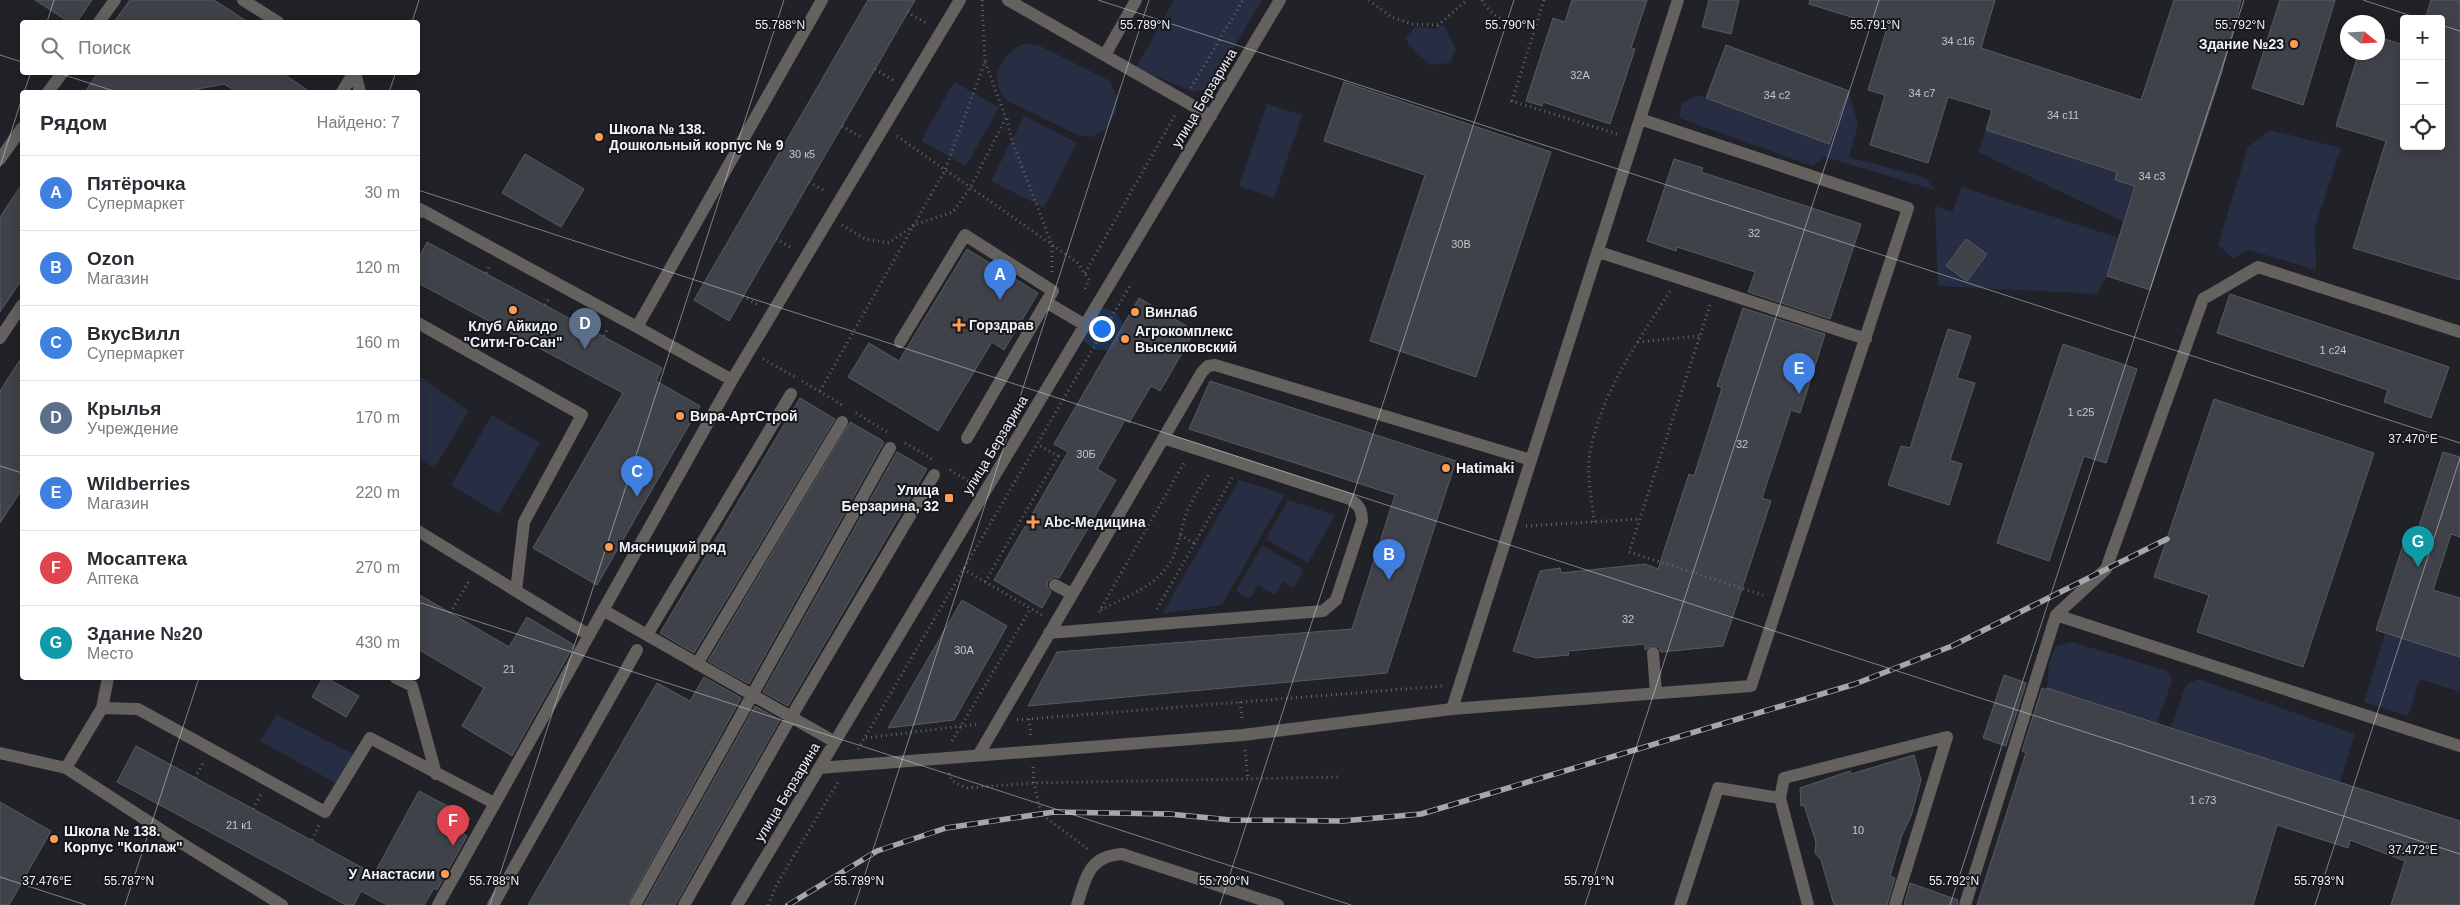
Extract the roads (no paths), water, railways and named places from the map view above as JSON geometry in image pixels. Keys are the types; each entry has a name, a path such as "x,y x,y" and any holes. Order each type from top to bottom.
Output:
{"street":[{"path":"100,20 115,0"},
{"path":"243,0 275,20"},
{"path":"637,327 822,0"},
{"path":"438,905 732,380 960,0"},
{"path":"1008,0 1211,116"},
{"path":"1105,55 1136,0"},
{"name":"улица Берзарина","path":"737,905 1280,0"},
{"path":"1452,709 1678,0"},
{"path":"50,90 61,75"},
{"path":"343,90 353,75"},
{"path":"356,75 360,90"},
{"path":"819,768 1243,734 1452,709 1751,686 1908,208 1640,119"},
{"path":"0,160 20,131"},
{"path":"420,209 732,380"},
{"path":"900,342 966,235 1050,297 1072,318 1085,325"},
{"path":"1599,252 1866,339"},
{"path":"1965,905 2056,614 2106,569 2203,299 2258,267 2460,332"},
{"path":"967,438 1050,297"},
{"path":"0,338 4,323 20,307"},
{"path":"420,324 582,415 524,522 516,591"},
{"path":"979,754 1163,438 1202,372 1208,366 1215,365 1532,460"},
{"path":"647,635 791,394"},
{"path":"697,664 842,422"},
{"path":"1052,628 1089,629 1323,611 1336,600 1362,521 1362,512 1358,504 1350,499 1163,438"},
{"path":"635,905 893,442"},
{"path":"684,905 936,468"},
{"path":"420,533 589,635"},
{"path":"1055,585 1072,594"},
{"path":"603,610 834,742"},
{"path":"2056,614 2460,746"},
{"path":"493,905 636,650"},
{"path":"1653,653 1656,693"},
{"path":"66,768 102,708 108,680"},
{"path":"400,680 412,686 436,774"},
{"path":"102,708 138,709 325,812 370,738 494,803"},
{"path":"1808,905 1780,798 1784,778 1947,737 1896,905"},
{"path":"0,753 66,768 186,846 282,905"},
{"path":"1680,905 1718,788 1780,798"},
{"path":"1077,905 1092,865 1100,858 1122,854 1278,905"}],"railway":[{"path":"788,905 877,851 946,828 1054,812 1169,814 1231,820 1342,821 1421,814 1855,684 1952,646 2167,539"}],"place":[{"name":"Здание №23","path":"2294,44"},
{"name":"Школа № 138. Дошкольный корпус № 9","path":"599,137"},
{"name":"Пятёрочка","path":"1000,300"},
{"name":"Клуб Айкидо \"Сити-Го-Сан\"","path":"513,310"},
{"name":"Винлаб","path":"1135,312"},
{"name":"Горздрав","path":"959,325"},
{"name":"Агрокомплекс Выселковский","path":"1125,339"},
{"name":"Крылья","path":"585,349"},
{"name":"Wildberries","path":"1799,394"},
{"name":"Вира-АртСтрой","path":"680,416"},
{"name":"Hatimaki","path":"1446,468"},
{"name":"ВкусВилл","path":"637,497"},
{"name":"Улица Берзарина, 32","path":"949,498"},
{"name":"Abc-Медицина","path":"1033,522"},
{"name":"Мясницкий ряд","path":"609,547"},
{"name":"Здание №20","path":"2418,567"},
{"name":"Ozon","path":"1389,580"},
{"name":"Школа № 138. Корпус \"Коллаж\"","path":"54,839"},
{"name":"Мосаптека","path":"453,846"},
{"name":"У Анастасии","path":"445,874"}]}
